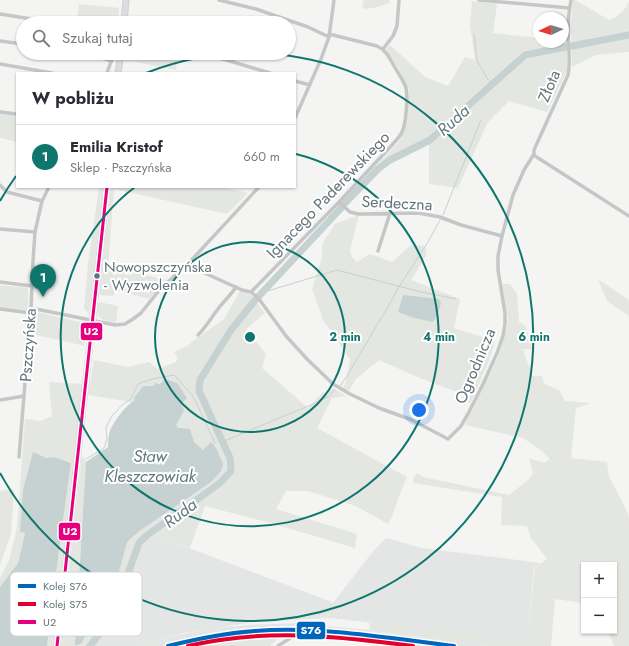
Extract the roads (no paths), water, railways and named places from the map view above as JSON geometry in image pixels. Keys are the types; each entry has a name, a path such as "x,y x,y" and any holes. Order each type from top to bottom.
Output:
{"main road":[{"path":"125,16 126,0"},
{"path":"118,72 120,60"},
{"path":"65,572 107,188"},
{"path":"57,646 58,636"}],"street":[{"path":"219,0 256,9 276,16"},
{"path":"296,116 310,86 329,35 334,0"},
{"path":"296,23 329,35 383,49 393,36 397,26 399,0"},
{"path":"479,0 569,8"},
{"name":"Złota","path":"534,154 534,150 568,75 570,65 568,32 569,8 571,0"},
{"path":"0,14 16,17"},
{"path":"0,41 16,43"},
{"name":"Ignacego Paderewskiego","path":"252,292 400,136 403,130 407,96 406,88 383,49"},
{"path":"107,72 112,61 109,60"},
{"path":"226,60 267,72"},
{"path":"0,64 46,72"},
{"path":"296,81 310,86"},
{"path":"0,112 16,114"},
{"path":"534,154 629,216"},
{"name":"Ogrodnicza","path":"252,292 259,299 286,336 333,384 379,408 412,420 448,439 461,426 468,414 484,382 503,336 505,313 498,270 498,256 513,195 524,170 534,154"},
{"path":"1,187 7,192 42,201"},
{"name":"Pszczyńska","path":"19,457 31,311 35,232 42,201 48,188"},
{"path":"0,309 31,311 115,325 124,324 140,313 161,288 187,265 258,188"},
{"name":"Serdeczna","path":"339,202 350,212 358,214 418,213 440,217 461,225 502,236"},
{"path":"378,251 390,213"},
{"path":"0,229 35,232"},
{"path":"187,265 236,287 252,292"},
{"path":"0,282 32,286"},
{"path":"198,334 204,329 217,310 233,293 236,287"},
{"path":"0,400 24,396"},
{"path":"278,646 292,637"}],"water":[{"path":"403,295 439,299 441,303 438,314 433,322 414,318 398,312"},
{"name":"Staw Kleszczowiak","path":"166,379 177,383 187,398 181,404 184,411 176,425 178,428 190,429 194,442 203,450 211,442 216,448 223,464 221,471 211,482 130,539 127,543 119,572 79,572 86,462 108,447 110,431 116,420 123,410 135,400 134,398 143,386 153,386 156,383 159,384"},
{"name":"Staw Kleszczowiak","path":"33,452 46,458 54,457 71,463 56,572 11,572 18,563 25,533 20,532 23,490"},
{"name":"Staw Kleszczowiak","path":"10,574 10,636 48,636 47,646 0,646 0,587"},
{"name":"Staw Kleszczowiak","path":"75,636 85,636 81,644 76,646"}],"waterway":[{"path":"474,34 477,60 492,85"},
{"name":"Ruda","path":"572,46 629,35"},
{"name":"Ruda","path":"345,203 378,169 390,160 430,140 525,55 561,48"},
{"path":"443,215 481,120"},
{"name":"Ruda","path":"259,296 341,208"},
{"path":"340,386 440,220"},
{"path":"261,293 337,270 421,292 456,299"},
{"name":"Ruda","path":"129,572 139,543 146,536 220,483 231,471 230,458 199,391 200,380 231,330 256,299"},
{"path":"86,459 103,449 107,438 107,425 112,416 123,404 130,400 138,384 152,379 174,375 193,396 215,443 213,445"},
{"path":"222,442 318,402 329,396 335,390"},
{"name":"Ruda","path":"90,646 98,636"}],"rail line":[{"name":"S76","path":"168,646 222,635 280,630 330,631 454,646"},
{"name":"S75","path":"188,646 217,640 273,635 356,639 413,646"}],"place":[{"name":"Nowopszczyńska - Wyzwolenia","path":"97,276"},
{"name":"Emilia Kristof","path":"43,297"}]}
